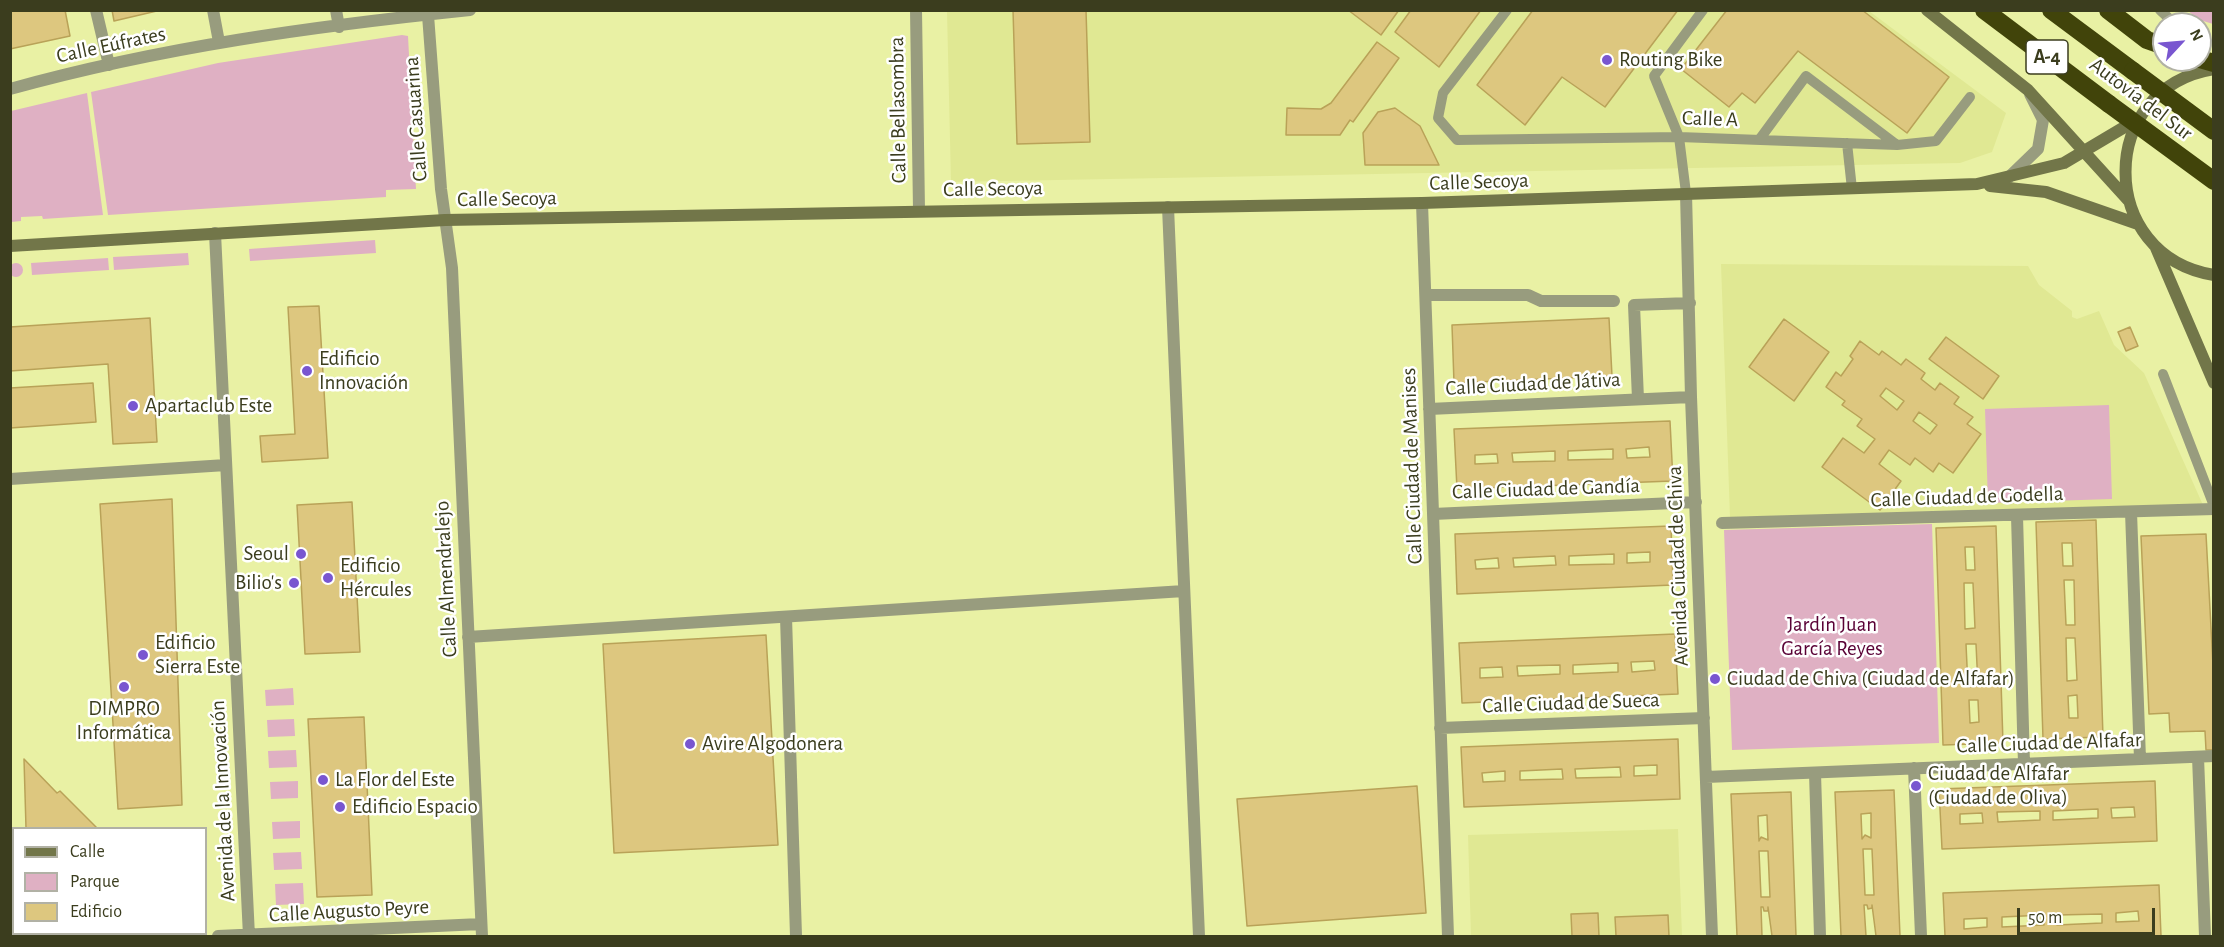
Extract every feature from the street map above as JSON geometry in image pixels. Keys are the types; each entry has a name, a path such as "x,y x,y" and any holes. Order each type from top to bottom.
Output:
{"highway":[{"name":"Autovía del Sur","path":"1984,10 2214,182"},
{"name":"Autovía del Sur","path":"2051,10 2214,131"},
{"path":"2108,10 2152,42"}],"main road":[{"path":"1927,10 2028,90 2128,201 2138,224 2156,247 2214,383"},
{"path":"2128,201 2125,158 2139,118 2160,93 2173,84 2187,76 2214,69"},
{"path":"1977,184 2007,179 2064,163 2139,118"},
{"name":"Calle Secoya","path":"10,246 445,219 1422,203 1977,184"},
{"path":"1977,184 2046,192 2138,224"},
{"path":"2156,247 2186,267 2214,274"}],"street":[{"path":"96,10 109,64"},
{"path":"213,10 219,42"},
{"path":"336,10 339,27"},
{"name":"Calle Eúfrates","path":"10,88 84,68 219,42 470,10"},
{"name":"Calle Bellasombra","path":"916,10 919,210"},
{"name":"Calle Casuarina","path":"428,15 445,219"},
{"path":"2007,179 2038,149 2043,120 2028,90"},
{"name":"Avenida Ciudad de Chiva","path":"1686,193 1691,397 1712,936"},
{"name":"Calle Ciudad de Manises","path":"1422,203 1448,936"},
{"path":"1167,207 1198,936"},
{"name":"Calle Almendralejo","path":"445,219 452,268 482,930"},
{"name":"Avenida de la Innovación","path":"215,233 249,936"},
{"path":"1427,295 1528,295 1541,301 1614,301"},
{"name":"Calle Ciudad de Játiva","path":"1638,399 1634,305 1689,303"},
{"name":"Calle Ciudad de Játiva","path":"1429,409 1691,397"},
{"path":"10,479 226,465"},
{"name":"Calle Ciudad de Gandía","path":"1433,514 1696,502"},
{"name":"Calle Ciudad de Godella","path":"1722,523 2017,516 2214,507"},
{"path":"2131,512 2140,759"},
{"path":"2017,516 2024,764"},
{"path":"468,637 1184,591"},
{"path":"786,617 796,936"},
{"name":"Calle Ciudad de Sueca","path":"1440,728 1704,718"},
{"name":"Calle Ciudad de Alfafar","path":"1706,777 2214,756"},
{"path":"2198,757 2205,936"},
{"path":"1914,768 1921,936"},
{"path":"1815,773 1820,936"},
{"path":"10,863 12,885"},
{"name":"Calle Augusto Peyre","path":"218,936 482,930"}],"lane":[{"name":"Calle A","path":"1507,10 1443,93 1438,118 1457,140 1679,137 1897,145 1936,141 1970,97"},
{"path":"1686,193 1679,137 1654,76 1703,10"},
{"path":"1759,140 1806,76 1897,145"},
{"path":"1847,143 1852,189"},
{"path":"2163,374 2214,507"}],"shaded area":[{"path":"947,11 1869,11 2006,113 1992,152 1960,163 951,182"},
{"path":"1721,264 2028,266 2039,285 2072,311 2072,317 2077,319 2099,311 2114,345 2144,373 2203,505 1730,517"},
{"path":"1678,829 1682,936 1471,936 1468,835"}],"green space":[{"path":"2213,11 2213,24 2212,12 2189,12"},
{"path":"402,35 408,36 416,189 386,190 386,197 108,215 91,92 218,63"},
{"path":"87,93 103,215 43,219 42,216 21,217 21,221 11,222 11,111"},
{"path":"375,240 376,253 250,261 249,249"},
{"path":"188,253 189,265 114,270 113,257"},
{"path":"108,258 109,270 32,275 31,263"},
{"path":"16,263 21,265 23,270 21,275 16,277 11,275 9,270 11,265"},
{"path":"2109,405 2112,499 1988,503 1985,409"},
{"name":"Jardín Juan García Reyes","path":"1932,524 1939,743 1732,750 1724,530"},
{"path":"293,688 294,705 266,706 265,690"},
{"path":"294,719 295,736 268,737 267,720"},
{"path":"296,750 297,767 269,768 268,751"},
{"path":"298,781 298,798 271,799 270,782"},
{"path":"300,821 300,838 273,839 272,822"},
{"path":"301,852 302,869 274,870 273,853"},
{"path":"303,883 304,904 276,905 275,884"}],"building":[{"path":"10,10 65,10 70,36 10,49"},
{"path":"112,10 161,10 114,21"},
{"path":"1013,10 1086,10 1090,142 1017,144"},
{"path":"1348,10 1399,10 1381,35"},
{"path":"1411,10 1481,10 1439,67 1395,32"},
{"path":"1533,10 1678,10 1605,107 1562,77 1525,125 1477,85"},
{"path":"1727,10 1862,10 1949,77 1907,133 1798,51 1755,103 1742,93 1729,107 1681,69"},
{"path":"1377,42 1399,58 1353,122 1350,120 1340,135 1286,135 1287,108 1321,109 1331,103"},
{"path":"1395,108 1420,126 1439,165 1365,165 1363,133 1378,112"},
{"name":"Edificio Innovación","path":"319,306 328,458 262,462 260,436 295,434 288,307"},
{"name":"Apartaclub Este","path":"150,318 157,442 113,444 108,364 10,371 10,327"},
{"path":"1609,318 1612,376 1454,383 1452,325"},
{"path":"1784,319 1829,352 1794,401 1749,367"},
{"path":"2130,327 2138,346 2126,351 2118,332"},
{"path":"1946,337 1999,376 1983,399 1929,359"},
{"path":"1860,341 1879,355 1882,351 1901,365 1906,359 1925,373 1921,379 1935,390 1940,383 1959,397 1954,404 1973,417 1967,424 1981,434 1953,473 1939,463 1933,472 1915,458 1910,465 1889,450 1879,464 1901,481 1880,510 1822,467 1843,438 1864,453 1875,439 1857,426 1862,419 1842,405 1845,401 1826,387 1836,372 1841,376 1853,359 1850,356","holes":["1886,388 1904,401 1897,410 1880,396","1919,412 1937,425 1930,434 1913,421"]},
{"path":"93,383 96,422 10,428 10,388"},
{"path":"1670,421 1673,481 1457,489 1454,429","holes":["1649,447 1650,457 1627,458 1626,449","1613,449 1613,459 1568,460 1568,451","1555,451 1555,461 1513,462 1512,453","1497,454 1498,463 1475,464 1475,455"]},
{"name":"Edificio Sierra Este","path":"172,499 182,805 118,809 100,504"},
{"name":"Edificio Hércules","path":"352,502 360,652 305,654 297,505"},
{"path":"2096,520 2103,737 2043,739 2036,522","holes":["2062,543 2072,543 2073,566 2063,566","2064,580 2074,580 2075,625 2066,625","2066,638 2075,638 2077,680 2067,681","2077,695 2078,718 2069,718 2068,696"]},
{"path":"1671,526 1673,585 1457,594 1455,534","holes":["1650,552 1650,562 1627,563 1627,553","1614,554 1614,564 1569,565 1569,556","1555,556 1556,565 1514,567 1513,558","1498,558 1499,568 1476,569 1475,560"]},
{"path":"1996,526 2003,743 1943,745 1936,528","holes":["1965,547 1974,547 1975,570 1966,570","1964,583 1973,583 1975,628 1965,629","1966,644 1976,644 1978,686 1968,687","1969,700 1978,700 1979,722 1970,723"]},
{"path":"2206,534 2214,684 2214,750 2206,750 2205,731 2170,732 2169,713 2149,714 2141,536"},
{"path":"1675,634 1678,694 1462,703 1459,643","holes":["1654,661 1655,670 1632,672 1631,662","1618,663 1618,672 1573,674 1573,665","1560,665 1560,674 1518,676 1517,666","1502,667 1503,677 1480,678 1480,668"]},
{"name":"Avire Algodonera","path":"766,635 778,845 614,853 603,644"},
{"name":"Edificio Espacio","path":"364,717 372,895 317,897 308,719"},
{"path":"1678,739 1680,799 1464,807 1461,747","holes":["1657,765 1657,775 1634,776 1634,766","1620,767 1621,777 1576,778 1575,769","1562,769 1563,779 1520,780 1520,771","1505,771 1505,781 1483,782 1482,773"]},
{"path":"24,759 57,793 60,791 96,827 26,827"},
{"path":"2155,781 2157,841 1942,849 1939,789","holes":["2134,807 2135,817 2112,818 2111,808","2098,809 2098,818 2053,820 2053,811","2040,811 2040,820 1998,822 1997,812","1982,813 1983,823 1960,824 1960,814"]},
{"path":"1417,786 1426,913 1247,926 1237,799"},
{"path":"1894,790 1900,936 1876,936 1872,905 1872,908 1868,909 1867,905 1864,905 1866,936 1841,936 1835,792","holes":["1871,813 1871,838 1865,835 1862,839 1861,814","1863,849 1872,849 1874,895 1865,895"]},
{"path":"1791,792 1796,936 1772,936 1768,907 1768,911 1764,911 1761,907 1762,936 1737,936 1731,794","holes":["1767,815 1768,840 1761,837 1759,841 1758,816","1759,851 1768,851 1770,897 1761,897"]},
{"path":"2159,885 2161,936 1945,936 1943,893","holes":["2138,911 2139,921 2116,922 2116,913","2102,914 2102,923 2057,925 2057,915","2044,915 2044,925 2002,927 2002,917","1987,918 1987,927 1964,929 1964,919"]},
{"path":"1598,913 1599,936 1572,936 1571,914"},
{"path":"1668,915 1669,936 1616,936 1615,917"}],"place":[{"name":"Routing Bike","path":"1607,60"},
{"name":"Edificio Innovación","path":"307,371"},
{"name":"Apartaclub Este","path":"133,406"},
{"name":"Seoul","path":"301,554"},
{"name":"Edificio Hércules","path":"328,578"},
{"name":"Bilio's","path":"294,583"},
{"name":"Edificio Sierra Este","path":"143,655"},
{"name":"Ciudad de Chiva (Ciudad de Alfafar)","path":"1715,679"},
{"name":"DIMPRO Informática","path":"124,687"},
{"name":"Avire Algodonera","path":"690,744"},
{"name":"La Flor del Este","path":"323,780"},
{"name":"Ciudad de Alfafar (Ciudad de Oliva)","path":"1916,786"},
{"name":"Edificio Espacio","path":"340,807"}]}
